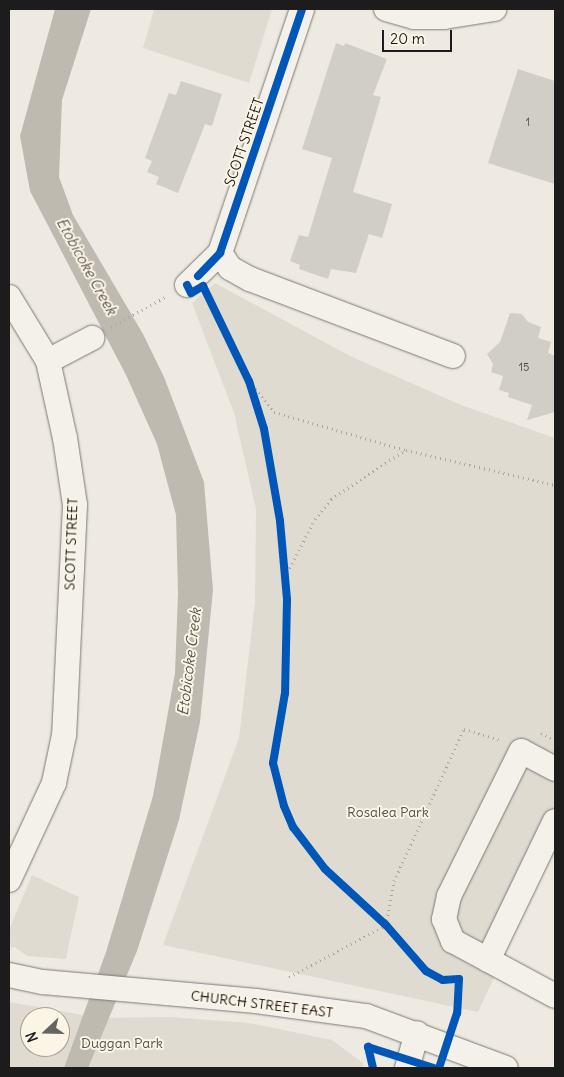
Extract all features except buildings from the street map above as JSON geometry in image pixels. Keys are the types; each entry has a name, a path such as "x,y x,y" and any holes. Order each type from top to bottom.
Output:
{"street":[{"name":"SCOTT STREET","path":"187,285 220,253 302,9"},
{"path":"386,9 414,17 444,17 494,9"},
{"path":"220,253 230,268 250,279 453,356"},
{"name":"SCOTT STREET","path":"9,297 48,361 65,438 75,505 69,582 67,692 54,783 9,880"},
{"path":"48,361 92,338"},
{"path":"555,768 521,751 449,896 444,919 453,941 555,996"},
{"path":"488,960 555,821"},
{"name":"CHURCH STREET EAST","path":"9,975 43,982 256,1001 366,1016 506,1068"},
{"path":"407,1068 417,1034"}],"path":[{"path":"92,338 187,285"},
{"path":"245,373 257,405"},
{"path":"249,381 274,412 406,450 555,485"},
{"path":"285,580 315,519 331,499 406,450"},
{"path":"283,558 285,580"},
{"path":"389,928 394,881 464,729 504,741"},
{"path":"538,733 555,740"},
{"path":"380,918 389,928"},
{"path":"289,977 389,928"}],"shaded area":[{"path":"154,9 272,9 249,83 143,48"}],"green space":[{"name":"Rosalea Park","path":"215,283 350,356 461,405 555,438 555,847 478,1012 163,945 239,738 255,602 256,509 234,413 192,303"},
{"path":"32,875 79,897 66,959 27,956 15,947 11,948 9,930"},
{"name":"Duggan Park","path":"9,1002 37,1007 20,1007 20,1057 70,1057 70,1013 100,1018 170,1017 249,1023 332,1040 363,1063 363,1068 9,1068"}],"water":[{"name":"Etobicoke Creek","path":"55,9 91,9 62,100 59,177 73,215 143,334 164,377 204,482 213,590 200,722 179,820 137,951 88,1068 64,1068 68,1057 70,1057 70,1051 106,952 153,796 175,673 178,594 176,515 157,444 126,375 30,191 20,136"}],"cycle path":[{"path":"198,276 220,253 302,9"},
{"path":"187,285 191,293 203,286 249,381 264,429 280,521 287,600 285,693 273,763 284,806 293,827 325,869 386,925 426,971 443,980 459,979 457,1013 439,1068"},
{"path":"373,1068 368,1047 434,1068"}]}
